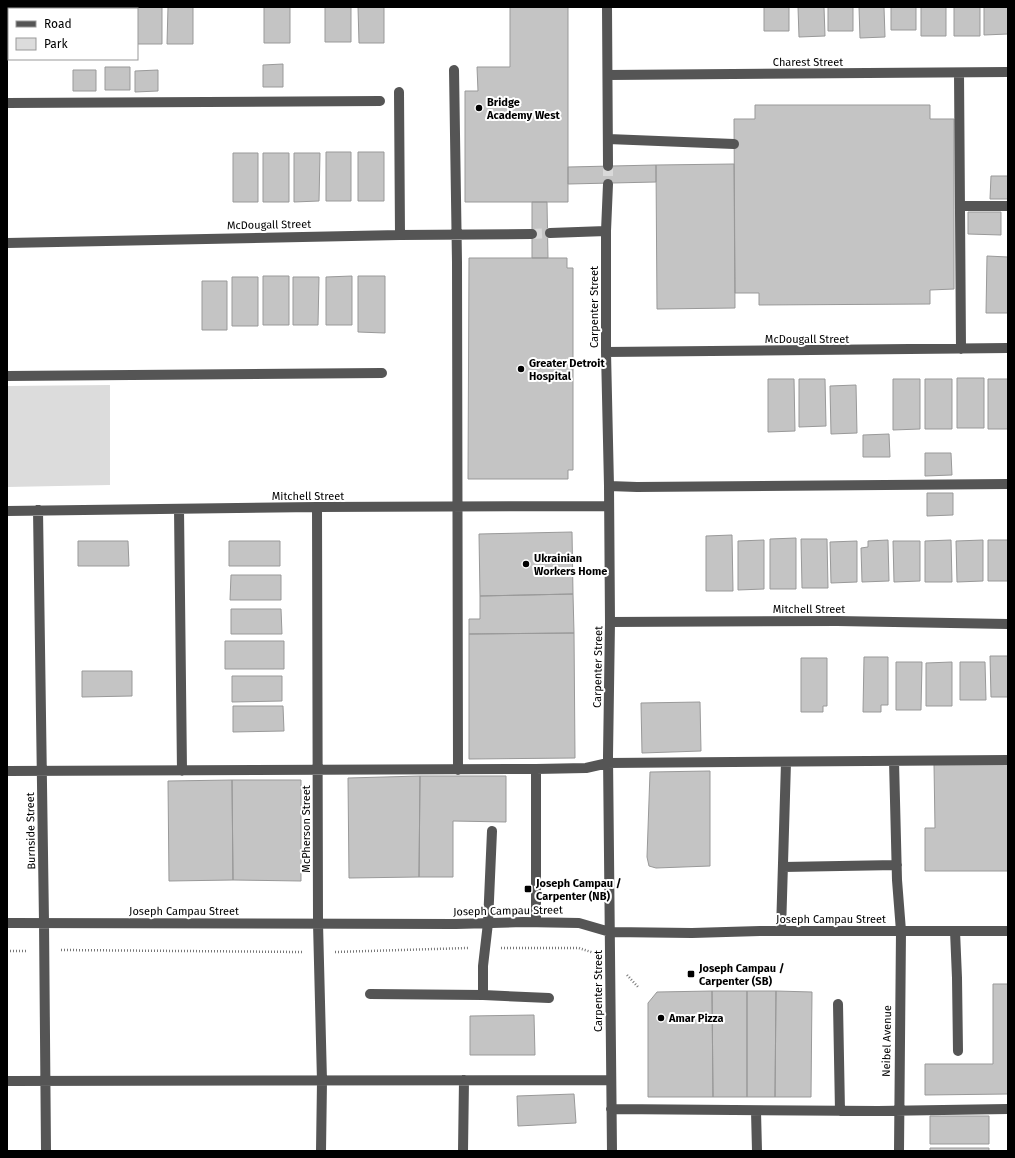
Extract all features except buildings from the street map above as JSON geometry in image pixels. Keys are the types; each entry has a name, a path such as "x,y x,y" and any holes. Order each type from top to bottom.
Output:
{"street":[{"path":"607,7 608,166"},
{"path":"454,70 457,234 458,770"},
{"name":"Charest Street","path":"608,75 1008,72"},
{"path":"959,73 961,349"},
{"path":"399,92 400,235"},
{"path":"7,103 380,101"},
{"path":"608,139 734,144"},
{"name":"Carpenter Street","path":"608,184 606,231 606,352 609,486 610,622 608,762 612,1151"},
{"path":"960,206 1008,206"},
{"path":"550,233 606,231"},
{"name":"McDougall Street","path":"7,243 457,234 532,234"},
{"name":"McDougall Street","path":"606,352 1008,348"},
{"path":"7,376 382,373"},
{"path":"609,486 1008,484"},
{"name":"Mitchell Street","path":"7,511 317,507 609,506"},
{"name":"McPherson Street","path":"317,507 318,923 322,1080 321,1151"},
{"path":"179,509 182,771"},
{"name":"Burnside Street","path":"38,510 46,1151"},
{"name":"Mitchell Street","path":"610,622 836,621 1008,624"},
{"path":"7,771 458,770 586,768 608,762 1008,760"},
{"name":"Neibel Avenue","path":"894,761 897,865 901,931 898,1111 899,1151"},
{"path":"781,931 786,762"},
{"path":"536,769 536,922"},
{"path":"483,995 483,966 491,923 492,831"},
{"path":"783,867 897,865"},
{"name":"Joseph Campau Street","path":"7,923 456,924 536,922 579,923 610,932 692,933 781,931 1008,931"},
{"path":"956,931 958,1051"},
{"path":"370,994 483,995 548,998"},
{"path":"838,1004 840,1111"},
{"path":"463,1151 464,1080"},
{"path":"7,1081 611,1080"},
{"path":"611,1109 898,1111 1008,1109"},
{"path":"756,1111 757,1151"}],"green space":[{"path":"110,385 110,485 7,487 7,386"}],"tunnel":[{"path":"608,166 608,184"},
{"path":"532,234 550,233"}],"place":[{"name":"Bridge Academy West","path":"479,108"},
{"name":"Greater Detroit Hospital","path":"521,369"},
{"name":"Ukrainian Workers Home","path":"526,564"},
{"name":"Joseph Campau / Carpenter (NB)","path":"528,889"},
{"name":"Joseph Campau / Carpenter (SB)","path":"691,974"},
{"name":"Amar Pizza","path":"661,1018"}]}
